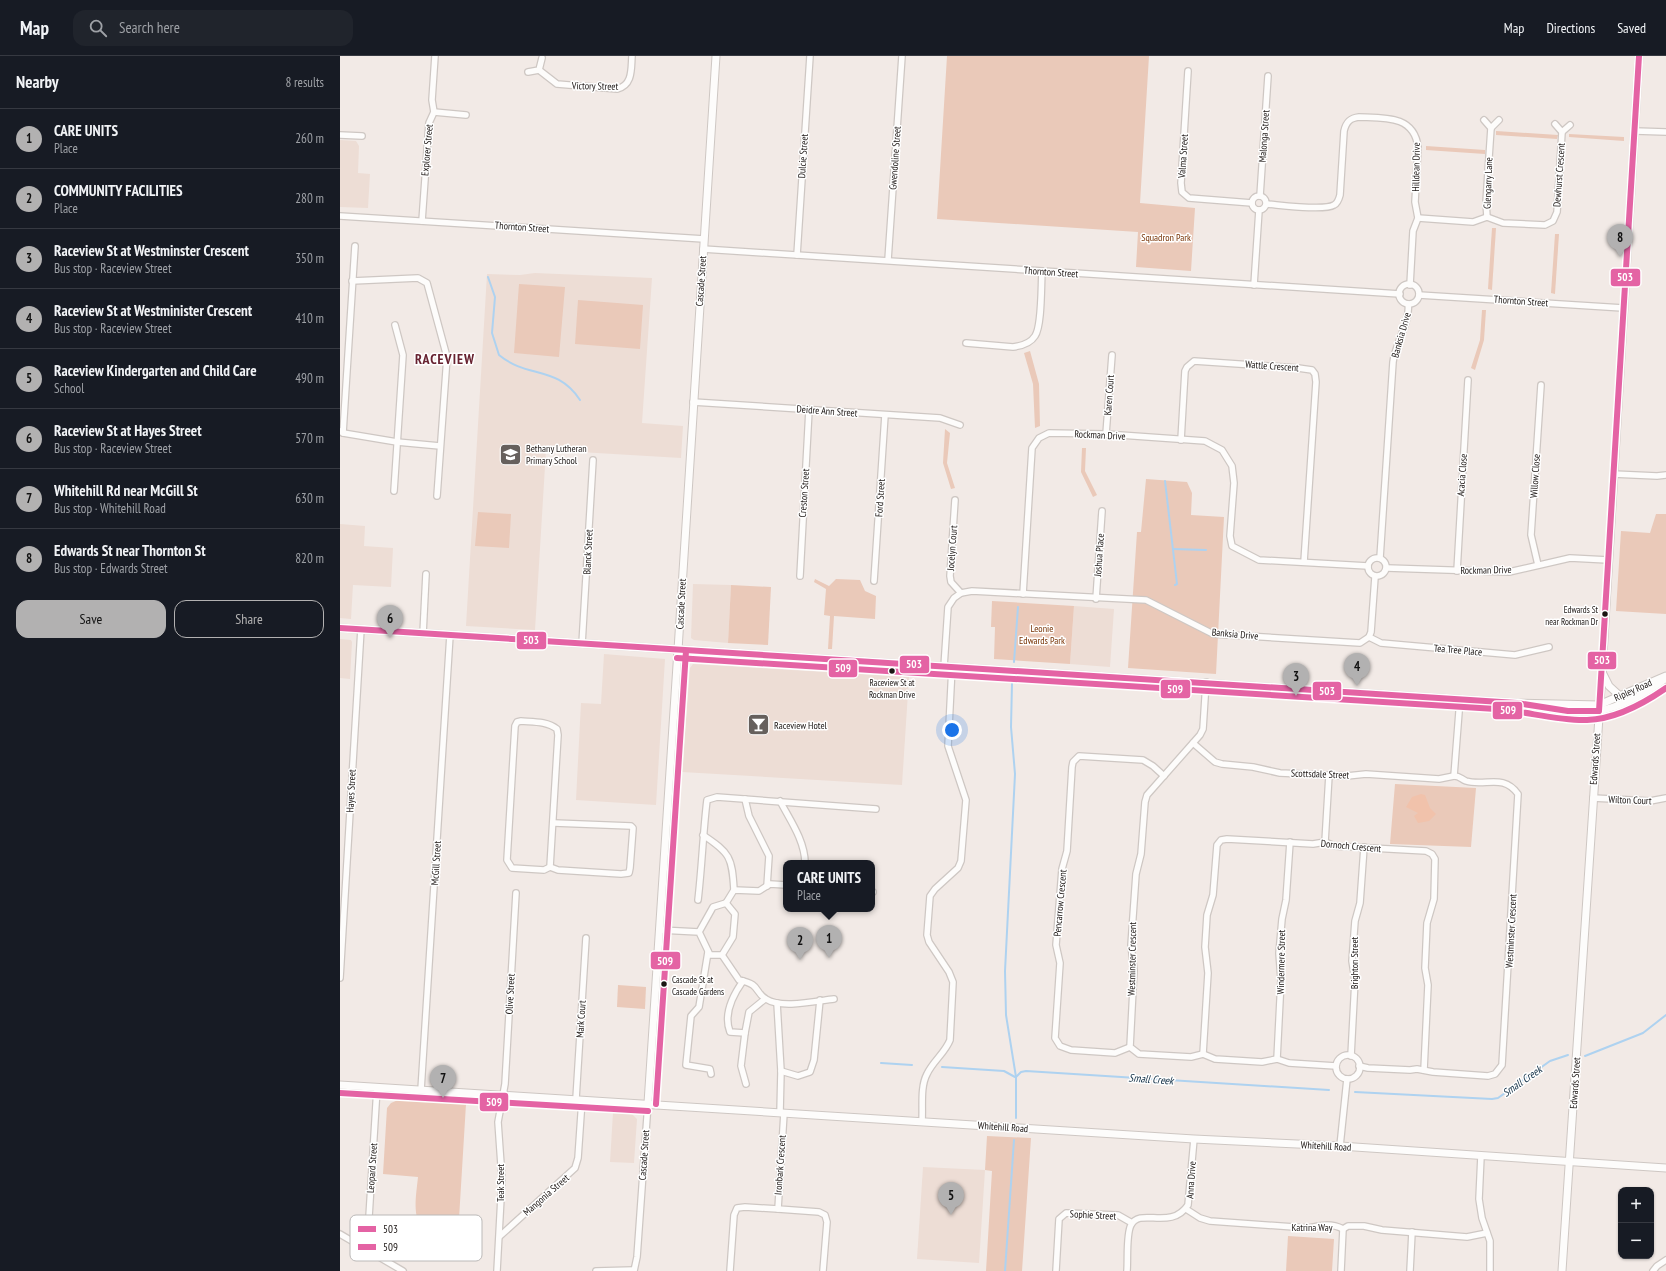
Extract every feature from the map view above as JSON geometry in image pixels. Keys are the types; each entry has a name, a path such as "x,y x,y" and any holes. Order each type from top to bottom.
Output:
{"street":[{"name":"Explorer Street","path":"422,221 429,124 434,112 432,100 435,56"},
{"name":"Victory Street","path":"539,70 556,84 617,88 626,85 629,81 632,56"},
{"name":"Cascade Street","path":"634,1270 637,1257 660,930 716,56"},
{"name":"Dulcie Street","path":"797,255 810,56"},
{"name":"Gwendoline Street","path":"888,260 902,56"},
{"name":"Edwards Street","path":"1562,1271 1602,672 1639,56"},
{"path":"528,72 539,70 542,58"},
{"name":"Valma Street","path":"1188,71 1181,183 1182,192 1189,198 1252,203"},
{"name":"Malonga Street","path":"1260,196 1268,76"},
{"path":"434,112 466,115"},
{"name":"Hilldean Drive","path":"1266,204 1324,208 1334,205 1339,199 1340,195 1344,131 1347,122 1354,117 1386,118 1404,124 1412,130 1417,139 1418,147 1415,202 1418,218 1413,231 1410,284"},
{"path":"1484,120 1491,128 1499,120"},
{"name":"Dewhurst Crescent","path":"1487,217 1503,223 1541,226 1553,221 1557,212 1562,132 1555,124"},
{"name":"Dewhurst Crescent","path":"1562,132 1570,125"},
{"name":"Glengarry Lane","path":"1418,218 1473,222 1487,217 1486,202 1491,128"},
{"path":"1635,131 1666,132"},
{"path":"340,135 362,136"},
{"path":"1260,196 1265,198 1266,204 1263,209 1259,210 1255,209 1252,203 1256,197 1260,196"},
{"path":"1254,285 1259,210"},
{"name":"Thornton Street","path":"340,216 704,239"},
{"path":"354,246 341,432 397,442 440,446"},
{"name":"Thornton Street","path":"703,249 1400,294"},
{"path":"966,343 1013,347 1020,346 1031,341 1037,331 1042,272"},
{"path":"352,280 418,278 427,283 447,357 437,496"},
{"path":"1410,284 1416,287 1419,295 1415,302 1408,304 1403,301 1400,294 1404,286 1410,284"},
{"name":"Thornton Street","path":"1419,295 1623,308"},
{"name":"Banksia Drive","path":"1380,558 1393,362 1395,348 1407,314 1408,304"},
{"path":"394,491 403,355 395,325"},
{"name":"Karen Court","path":"1106,434 1112,355"},
{"name":"Wattle Crescent","path":"1181,440 1185,371 1194,361 1312,370 1315,374 1316,382 1304,562"},
{"name":"Acacia Close","path":"1457,571 1468,380"},
{"name":"Willow Close","path":"1538,565 1531,534 1542,386"},
{"name":"Deidre Ann Street","path":"693,402 940,418 960,425"},
{"name":"Creston Street","path":"800,576 809,410"},
{"name":"Ford Street","path":"874,581 886,414"},
{"name":"Rockman Drive","path":"1023,594 1032,448 1039,438 1049,433 1106,434 1205,441 1222,450 1232,466 1234,483 1230,536 1232,546 1260,560 1368,566"},
{"name":"Blanck Street","path":"582,644 593,460"},
{"path":"1613,474 1666,475"},
{"name":"Jocelyn Court","path":"955,500 950,576 951,582 960,593"},
{"name":"Joshua Place","path":"1096,599 1102,511"},
{"path":"1380,558 1385,562 1387,568 1384,574 1375,577 1370,574 1368,566 1371,560 1380,558"},
{"name":"Rockman Drive","path":"1387,568 1509,572 1570,558 1608,560"},
{"path":"423,634 426,574"},
{"path":"1369,637 1371,632 1375,577"},
{"path":"922,1122 924,1079 927,1072 947,1047 950,1040 953,982 949,972 928,942 927,935 930,896 935,889 958,868 962,861 966,800 948,746 948,607 954,598 960,593 972,591 1023,594"},
{"name":"Banksia Drive","path":"1023,594 1096,599 1146,600 1213,634 1360,643 1369,637"},
{"path":"340,628 1599,708 1651,689 1666,677"},
{"name":"Hayes Street","path":"340,978 361,629"},
{"name":"McGill Street","path":"421,1090 450,635"},
{"name":"Tea Tree Place","path":"1369,637 1382,643 1515,655 1549,647"},
{"path":"1602,672 1610,686 1620,696"},
{"name":"Ripley Road","path":"1599,708 1620,696 1666,677"},
{"name":"Westminster Crescent","path":"1130,1047 1134,970 1131,945 1136,874 1141,854 1145,802 1147,794 1200,735 1203,729 1206,682"},
{"path":"1454,776 1460,699"},
{"path":"550,867 554,823 557,729 553,726 539,722 517,722 515,726 507,860 509,865 517,868 544,870 550,867 558,870 621,874 629,873 633,828 631,826 554,823"},
{"name":"Scottsdale Street","path":"1194,743 1209,758 1222,764 1253,767 1280,772 1329,776 1366,774 1439,779 1454,776"},
{"name":"Pencarrow Crescent","path":"1130,1047 1115,1053 1071,1050 1060,1046 1056,1038 1060,964 1056,945 1062,869 1067,851 1072,767 1073,762 1079,756 1144,760 1154,766 1164,776"},
{"path":"1324,842 1329,776"},
{"name":"Westminster Crescent","path":"1359,1066 1368,1068 1424,1070 1488,1076 1495,1074 1499,1070 1503,1056 1518,794 1512,786 1502,782 1465,780 1458,776 1454,776"},
{"path":"698,900 704,853 702,835 708,800 717,797 876,809"},
{"name":"Wilton Court","path":"1593,798 1650,801 1666,798"},
{"path":"745,799 749,816 769,856 767,886"},
{"path":"780,801 798,835 805,854 805,860"},
{"path":"699,932 713,907 726,903 734,890 733,868 724,849 702,835"},
{"name":"Dornoch Crescent","path":"1203,1054 1208,973 1205,947 1207,915 1213,895 1217,845 1220,840 1227,839 1313,844 1324,842 1336,846 1426,851 1432,854 1436,859 1434,899 1427,923 1425,968 1428,985 1424,1070"},
{"name":"Windermere Street","path":"1277,1059 1281,980 1279,953 1282,920 1286,900 1290,842"},
{"name":"Brighton Street","path":"1351,1056 1355,980 1352,955 1355,920 1360,903 1364,847"},
{"path":"734,890 760,891 770,884 783,886"},
{"name":"Olive Street","path":"503,1095 505,1084 516,893"},
{"path":"722,955 733,937 736,914 726,903"},
{"path":"660,930 699,932"},
{"path":"699,932 710,955 722,955"},
{"name":"Mark Court","path":"579,1100 586,938"},
{"path":"708,952 698,1007 691,1016 686,1065 710,1069 711,1074"},
{"path":"722,955 739,980 753,983 765,999 781,1004 834,999"},
{"path":"743,981 733,995 726,1023 730,1032 745,1033"},
{"path":"746,1084 741,1066 745,1033 750,1012 765,999"},
{"path":"781,1071 798,1076 810,1072 814,1060 820,1000"},
{"name":"Ironbark Crescent","path":"777,1003 782,1113 778,1209 819,1212 825,1215 827,1222 823,1271"},
{"path":"1130,1047 1139,1054 1191,1057 1203,1054 1215,1059 1262,1062 1277,1059 1289,1063 1336,1066"},
{"path":"1351,1056 1357,1060 1359,1066 1357,1074 1347,1079 1338,1074 1336,1066 1341,1058 1351,1056"},
{"path":"1340,1146 1347,1079"},
{"name":"Whitehill Road","path":"340,1085 1194,1139 1340,1146 1666,1168"},
{"name":"Leopard Street","path":"369,1215 377,1088"},
{"name":"Teak Street","path":"497,1271 502,1179 498,1122 503,1095"},
{"name":"Mangonia Street","path":"500,1236 575,1168 578,1158 579,1100"},
{"name":"Anna Drive","path":"1132,1223 1135,1220 1144,1217 1174,1218 1186,1209 1189,1201 1194,1139"},
{"path":"1481,1156 1479,1199 1482,1218 1491,1251 1490,1271"},
{"path":"730,1271 734,1215 737,1208 778,1209"},
{"name":"Katrina Way","path":"1186,1209 1200,1218 1210,1221 1308,1228 1323,1225 1334,1225 1343,1229 1348,1226 1364,1226 1382,1230 1467,1237 1487,1233"},
{"name":"Sophie Street","path":"1056,1271 1059,1219 1066,1213 1118,1215 1132,1223"},
{"path":"1127,1271 1130,1230 1132,1223"},
{"path":"1341,1271 1343,1229"},
{"path":"1410,1271 1412,1232"},
{"path":"340,1234 350,1240"},
{"path":"1653,1271 1657,1266 1666,1260"},
{"path":"387,1261 403,1271"},
{"path":"596,1271 634,1270"}],"shaded area":[{"path":"340,140 356,141 359,146 358,173 370,174 368,208 340,207"},
{"name":"Bethany Lutheran Primary School","path":"535,273 652,278 642,423 683,426 681,458 546,450 535,630 466,626 487,274 520,275"},
{"path":"340,524 365,526 364,546 393,548 391,587 353,585 351,619 340,618"},
{"path":"693,584 731,585 728,643 694,640 691,638"},
{"path":"1074,606 1114,609 1110,667 1070,664"},
{"path":"340,639 351,640 352,642 350,679 340,678"},
{"path":"604,654 665,659 656,805 576,800 581,703 601,704"},
{"path":"693,664 909,677 902,785 682,772 690,668"},
{"path":"1421,794 1425,795 1430,808 1436,814 1429,821 1418,823 1414,816 1418,813 1406,807 1412,797"},
{"path":"613,1113 632,1114 637,1119 634,1163 610,1162"},
{"path":"923,1167 985,1170 979,1263 917,1259"}],"green space":[{"name":"Squadron Park","path":"947,56 1149,56 1140,203 1195,208 1191,271 1136,267 1138,232 937,219"},
{"path":"1496,131 1558,135 1557,139 1496,135"},
{"path":"1569,134 1624,137 1624,141 1569,137"},
{"path":"1426,146 1485,150 1485,154 1426,150"},
{"path":"1492,228 1496,228 1492,290 1488,289"},
{"path":"1555,234 1559,234 1555,294 1551,293"},
{"path":"519,284 565,287 559,357 514,353"},
{"path":"578,300 643,305 640,349 575,344"},
{"path":"1482,310 1486,310 1484,340 1475,370 1471,368 1480,340"},
{"path":"1030,351 1039,384 1040,426 1035,428 1033,384 1024,353"},
{"path":"945,429 950,433 947,463 955,488 951,489 943,463"},
{"path":"1082,448 1086,448 1085,471 1097,495 1093,497 1081,472"},
{"path":"1146,479 1187,482 1192,493 1191,515 1224,517 1216,674 1128,668 1137,532 1141,532"},
{"path":"478,512 511,514 509,548 475,546"},
{"path":"1656,514 1666,514 1666,614 1616,611 1621,531 1650,533"},
{"path":"815,579 829,586 836,579 860,580 865,591 876,596 875,619 834,616 832,649 828,649 830,616 824,615 826,589 814,582"},
{"path":"731,585 771,587 768,645 728,643"},
{"name":"Leonie Edwards Park","path":"992,601 1074,606 1070,664 994,659 995,627 991,627"},
{"path":"1395,784 1476,788 1471,847 1390,844"},
{"path":"618,985 646,987 645,1009 617,1007"},
{"path":"398,1100 466,1104 459,1215 416,1215 418,1177 383,1174 387,1108 391,1103"},
{"path":"987,1136 1031,1138 1022,1271 986,1271 992,1171 985,1170"},
{"path":"1288,1236 1334,1239 1332,1271 1286,1271"}],"waterway":[{"path":"488,277 495,297 492,333 499,355 521,367 552,377 562,382 571,389 580,400"},
{"path":"1165,481 1177,584 1175,585"},
{"path":"1173,549 1206,550"},
{"path":"1014,662 1018,607"},
{"path":"1012,683 1011,727 1015,774 1005,971 1006,1015 1016,1077"},
{"name":"Small Creek","path":"1585,1056 1643,1033 1666,1015"},
{"name":"Small Creek","path":"1355,1092 1492,1099 1498,1098 1550,1061 1568,1055"},
{"path":"881,1063 912,1065"},
{"path":"942,1067 1004,1071 1015,1077"},
{"name":"Small Creek","path":"1016,1118 1016,1077 1021,1072 1026,1071 1329,1090"},
{"name":"Small Creek","path":"1005,1271 1014,1140"}],"transit line":[{"name":"503","path":"340,628 1517,703 1568,711 1599,711 1639,56"},
{"name":"509","path":"656,1104 686,651"},
{"name":"509","path":"677,658 1496,709 1576,720 1598,719 1619,714 1639,705 1666,688"},
{"name":"509","path":"340,1093 648,1111"}],"place":[{"name":"Edwards St near Thornton St","path":"1620,257"},
{"name":"Bethany Lutheran Primary School","path":"511,454"},
{"name":"Edwards St near Rockman Dr","path":"1605,614"},
{"name":"Raceview St at Hayes Street","path":"390,638"},
{"name":"Raceview St at Rockman Drive","path":"892,671"},
{"name":"Raceview St at Westminister Crescent","path":"1357,686"},
{"name":"Raceview St at Westminster Crescent","path":"1296,696"},
{"name":"Raceview Hotel","path":"758,725"},
{"name":"CARE UNITS","path":"829,958"},
{"name":"COMMUNITY FACILITIES","path":"800,960"},
{"name":"Cascade St at Cascade Gardens","path":"664,984"},
{"name":"Whitehill Rd near McGill St","path":"443,1098"},
{"name":"Raceview Kindergarten and Child Care","path":"951,1215"}],"district":[{"name":"RACEVIEW","path":"445,359"}]}
